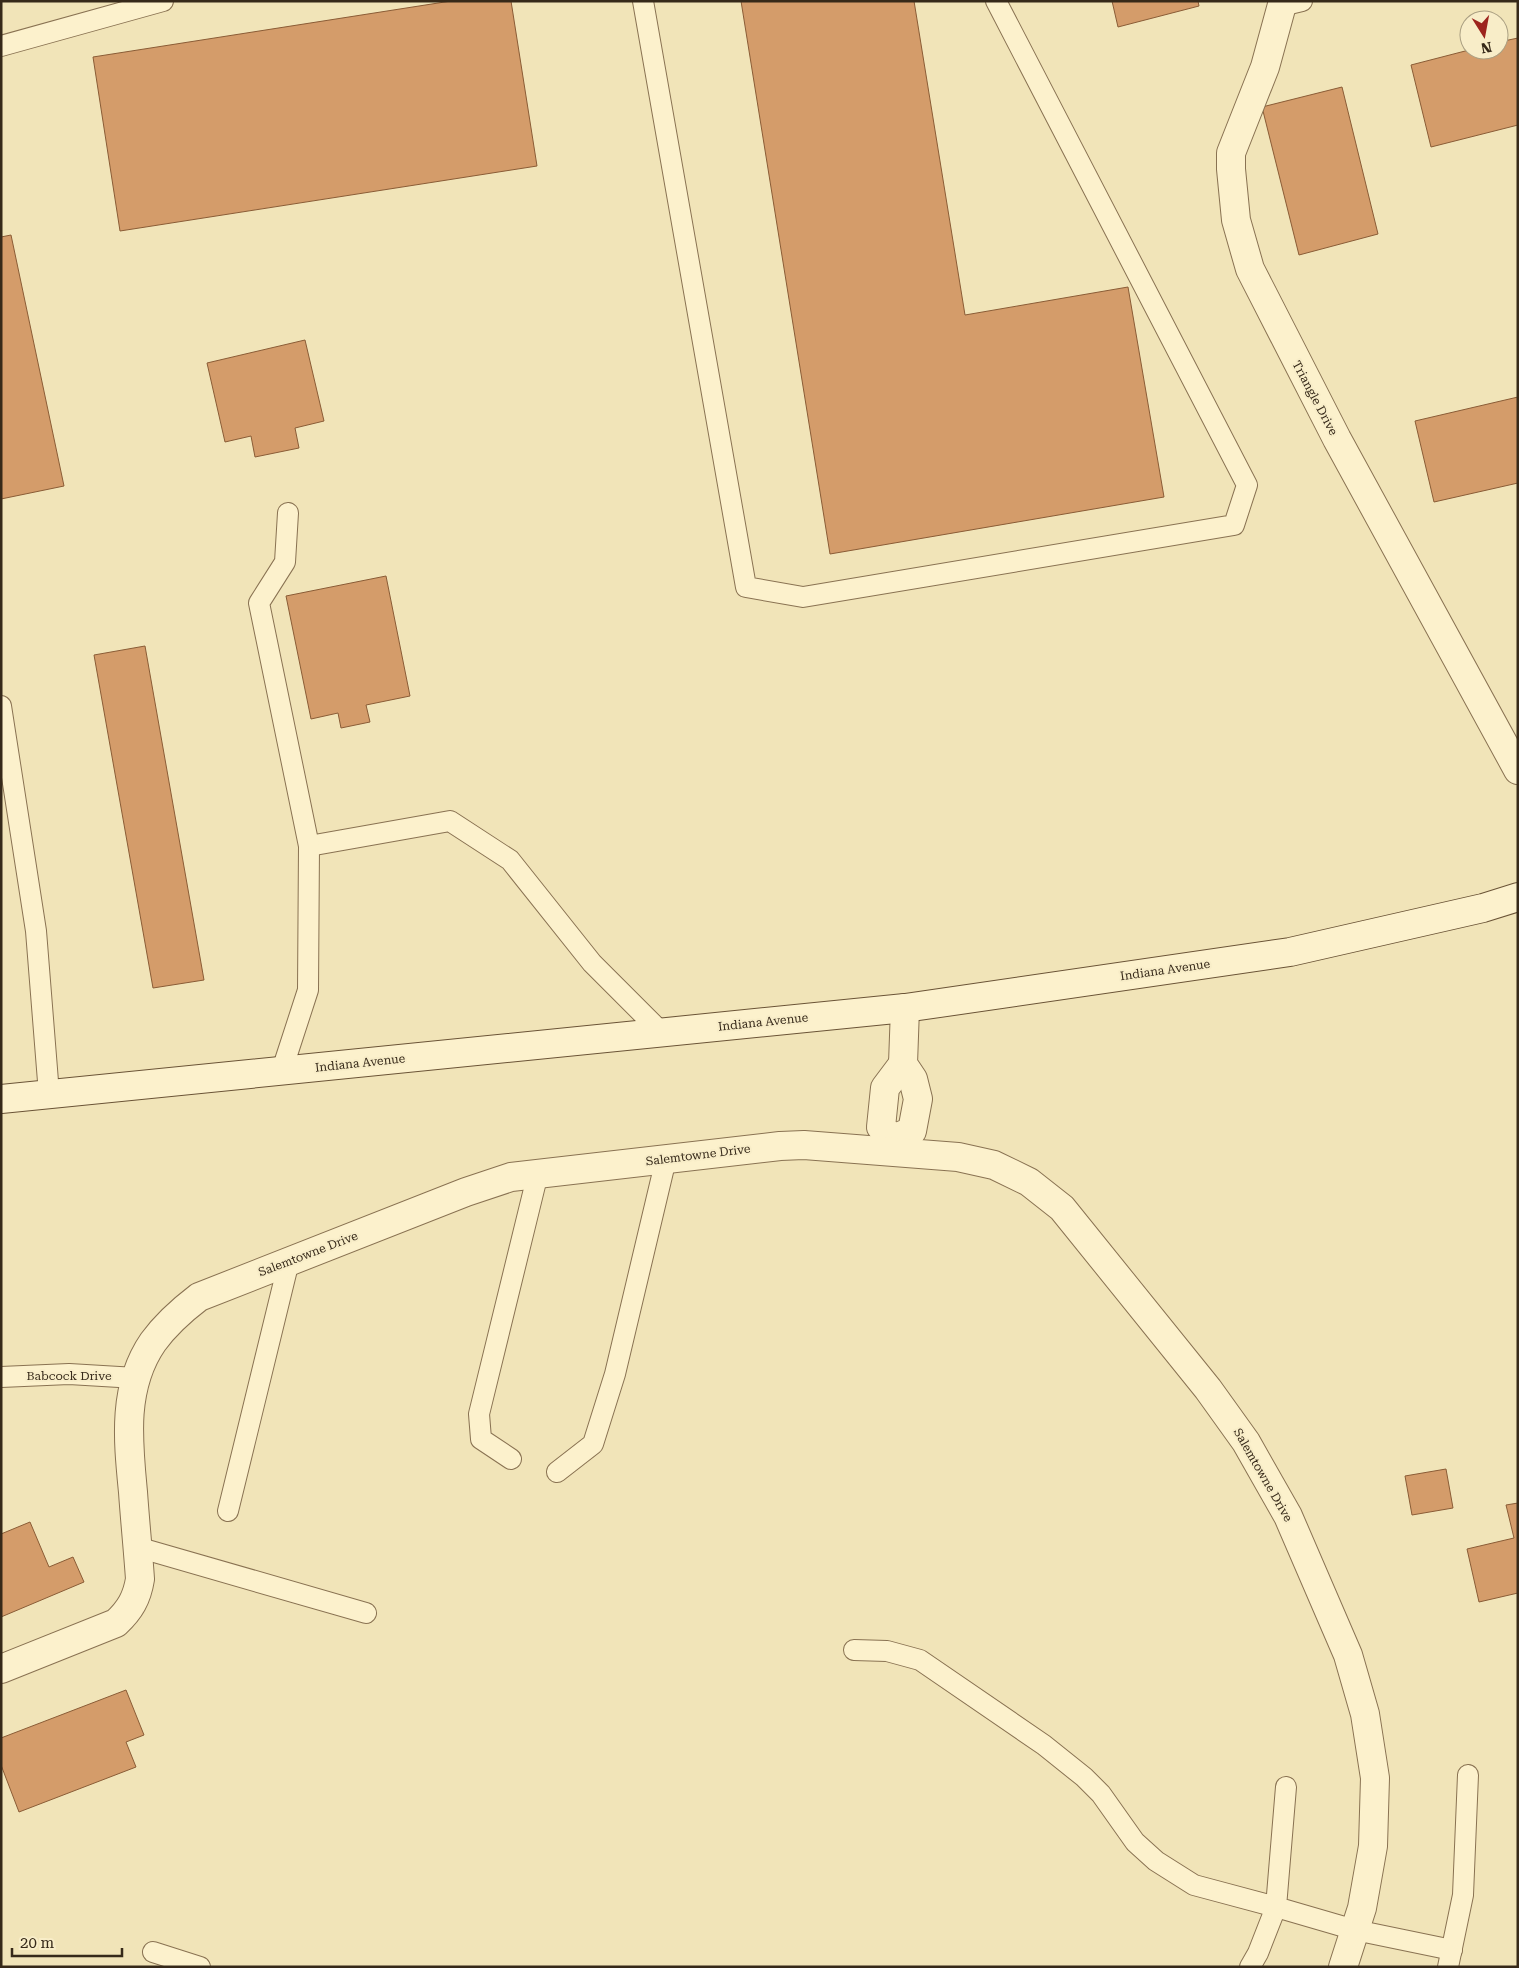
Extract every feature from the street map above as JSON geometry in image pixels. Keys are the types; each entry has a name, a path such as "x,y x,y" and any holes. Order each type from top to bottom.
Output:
{"street":[{"name":"Triangle Drive","path":"1289,3 1231,153 1236,220 1250,269 1328,422 1518,770"},
{"name":"Indiana Avenue","path":"1,1099 905,1008 1290,952 1483,908 1518,897"},
{"path":"893,1145 912,1131 918,1099 913,1079 903,1064 905,1008"},
{"name":"Salemtowne Drive","path":"1,1670 116,1623 128,1612 138,1594 140,1580 128,1443 128,1415 136,1378 152,1343 173,1317 199,1297 466,1192 511,1177 780,1146 893,1145 958,1157 994,1165 1029,1182 1062,1208 1208,1389 1246,1442 1288,1516 1348,1655 1365,1714 1374,1778 1374,1846 1362,1908 1343,1967"}],"lane":[{"path":"1,46 163,1"},
{"path":"643,1 746,587 804,597 1234,525 1247,486 996,1"},
{"path":"282,1070 308,990 309,846 260,603 285,562 288,513"},
{"path":"1,706 36,931 49,1094"},
{"path":"309,846 450,821 510,860 592,963 660,1032"},
{"path":"557,1472 593,1444 615,1374 666,1159"},
{"path":"511,1459 481,1439 479,1414 538,1173"},
{"path":"228,1511 289,1261"},
{"name":"Babcock Drive","path":"1,1377 70,1374 136,1378"},
{"path":"137,1547 366,1614"},
{"path":"854,1650 887,1651 920,1660 1044,1745 1084,1776 1101,1794 1135,1842 1156,1861 1194,1885 1450,1958 1462,1895 1468,1775"},
{"path":"1250,1967 1258,1953 1276,1907 1286,1787"},
{"path":"153,1952 200,1967"}],"building":[{"path":"451,1 511,1 537,166 120,231 93,57"},
{"path":"741,1 914,1 965,315 1128,287 1164,497 830,554"},
{"path":"1112,1 1198,1 1199,6 1118,27"},
{"path":"1518,38 1518,125 1431,147 1411,65 1459,53 1459,60 1509,60 1509,40"},
{"path":"1342,87 1378,234 1299,255 1262,107"},
{"path":"11,235 64,486 1,499 1,237"},
{"path":"305,340 324,421 295,428 299,448 255,457 251,436 225,442 207,363"},
{"path":"1518,397 1518,483 1434,502 1415,421"},
{"path":"386,576 410,696 366,705 370,722 341,728 338,713 311,719 286,596"},
{"path":"145,646 204,980 153,988 94,655"},
{"path":"1446,1469 1453,1508 1412,1515 1405,1476"},
{"path":"1518,1503 1518,1593 1479,1602 1467,1549 1514,1538 1506,1505"},
{"path":"30,1522 49,1567 73,1557 84,1582 1,1617 1,1534"},
{"path":"126,1690 144,1735 126,1742 136,1767 19,1812 1,1765 1,1738"}]}
